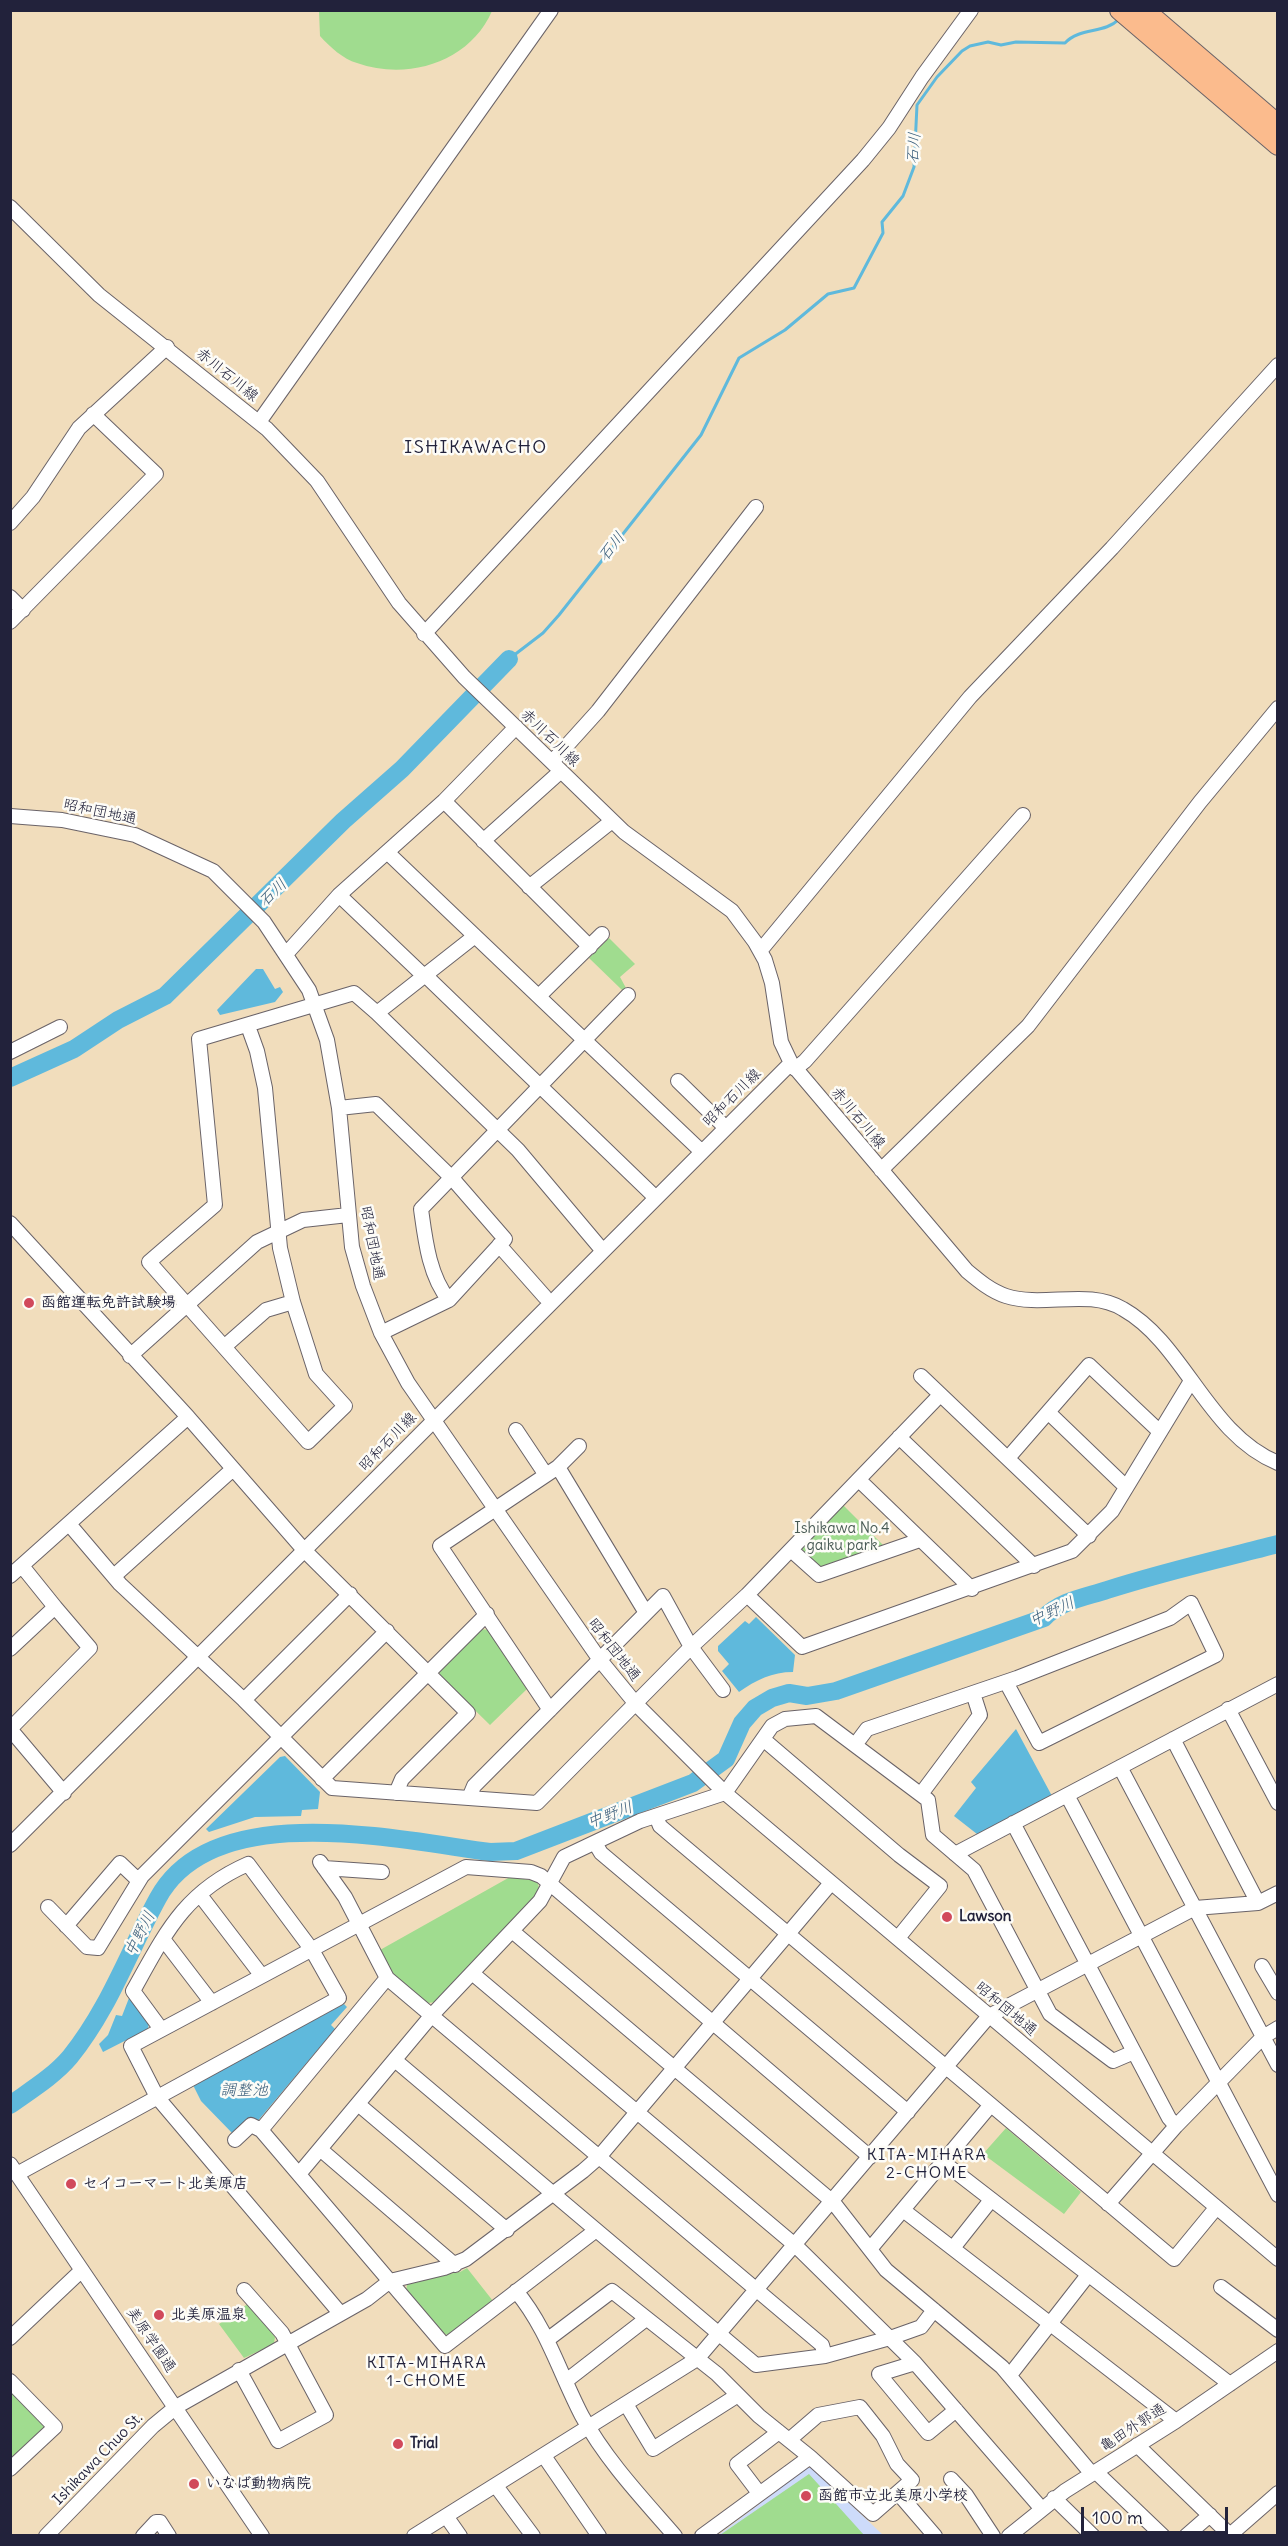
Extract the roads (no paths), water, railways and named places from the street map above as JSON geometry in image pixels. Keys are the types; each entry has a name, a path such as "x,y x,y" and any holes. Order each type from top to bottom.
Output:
{"highway":[{"path":"1132,14 1278,124"},
{"path":"1132,14 1278,145"}],"street":[{"path":"259,422 550,10"},
{"path":"424,634 863,160 889,128 922,77 971,10"},
{"name":"赤川石川線","path":"10,207 99,295 167,347 291,451 317,481 380,575 424,634 464,677 612,821 732,911 760,951 772,983 781,1042 793,1066 967,1271 990,1289 1025,1300 1084,1299 1102,1301 1121,1307 1148,1326 1222,1421 1244,1443 1278,1463"},
{"path":"10,523 33,497 79,428 167,347"},
{"path":"760,951 970,697 1112,548 1278,364"},
{"path":"10,622 156,474 93,414"},
{"path":"483,841 556,766 756,507"},
{"path":"10,597 23,609"},
{"path":"881,1170 1029,1026 1186,820 1278,708"},
{"path":"287,953 339,895 444,801 516,727"},
{"path":"444,801 590,947"},
{"name":"昭和石川線","path":"10,1845 655,1197 793,1066 805,1061 1023,815"},
{"name":"昭和団地通","path":"10,816 62,820 135,835 213,871 264,922 287,953 316,1006 330,1052 339,1108 348,1215 357,1268 381,1333 398,1367 600,1660 636,1704 725,1793 1277,2258"},
{"path":"530,887 612,821"},
{"path":"387,852 702,1152"},
{"path":"339,895 541,1085 655,1197"},
{"path":"539,996 602,934"},
{"path":"377,1013 476,936"},
{"path":"248,1026 257,1051 265,1088 278,1230 293,1302 316,1374 345,1406 308,1442 149,1262 214,1204 199,1039 354,993 518,1150 603,1251"},
{"path":"449,1300 435,1274 421,1209 628,995"},
{"path":"10,1052 60,1027"},
{"path":"678,1081 726,1128"},
{"path":"339,1108 376,1104 452,1178 505,1239 449,1300 381,1333"},
{"path":"130,1356 257,1242 303,1220 348,1215"},
{"path":"10,1223 188,1418 304,1550 468,1713 402,1779 396,1793"},
{"path":"500,1245 544,1297"},
{"path":"224,1347 266,1310 293,1302"},
{"path":"1008,1458 1089,1365 1160,1432"},
{"path":"921,1376 1089,1536"},
{"path":"747,1595 802,1647 972,1589 1072,1551 1112,1512 1191,1381"},
{"path":"69,1524 114,1576 332,1788 537,1803 691,1647 747,1595 940,1395"},
{"path":"1049,1413 1126,1487"},
{"path":"10,1576 188,1418"},
{"path":"516,1430 546,1475"},
{"path":"899,1437 1035,1566"},
{"path":"550,1710 440,1546 558,1467 579,1446"},
{"path":"558,1467 646,1613"},
{"path":"114,1576 233,1469"},
{"path":"859,1480 972,1589"},
{"path":"791,1550 819,1575 920,1540"},
{"path":"22,1566 90,1648 11,1728 64,1793"},
{"path":"244,1700 350,1594"},
{"path":"469,1798 474,1786 663,1596 691,1647 723,1690"},
{"path":"855,1745 867,1729 1006,1682 1170,1618 1191,1603 1216,1655 1039,1743 1006,1682"},
{"path":"10,1648 55,1607"},
{"path":"322,1779 487,1614"},
{"path":"48,1907 87,1947 98,1947 139,1881 387,1631"},
{"path":"955,1854 1278,1684"},
{"path":"921,1794 981,1715 973,1694"},
{"path":"1228,1709 1278,1803"},
{"path":"299,2174 396,2061 432,2015 540,1901 564,1857 656,1816 725,1793 763,1739 779,1721 816,1716 928,1800 933,1835 974,1870 1050,2014 1113,2061 1134,2052"},
{"path":"763,1739 899,1855 940,1886 898,1938"},
{"path":"1173,1739 1258,1904"},
{"path":"1120,1767 1278,2065"},
{"path":"1067,1795 1278,2195"},
{"path":"656,1816 660,1826 989,2107 1174,2259 1216,2208"},
{"path":"1013,1823 1169,2118 1176,2126"},
{"path":"595,1843 601,1853 908,2112"},
{"path":"66,1926 120,1863 139,1881"},
{"path":"14,2169 157,2097 339,1998 312,1950 248,1864 215,1881 178,1914 133,1991 162,2029"},
{"path":"382,1872 322,1865 360,1924 387,1978 822,2344 825,2356"},
{"path":"340,2313 157,2097 131,2046 466,1867 531,1872 541,1876 870,2157"},
{"path":"320,2149 455,2265 507,2230 599,2157 831,1883"},
{"path":"414,2535 697,2359 834,2202 989,2016 1195,1908 1258,1904 1278,1893"},
{"path":"200,1895 262,1976"},
{"path":"512,1931 834,2202 886,2270 1010,2376 1094,2473 1163,2535"},
{"path":"163,1939 212,2003"},
{"path":"1262,1965 1278,1993"},
{"path":"472,1973 795,2246 915,2363 1041,2508"},
{"path":"261,2130 387,1978"},
{"path":"1108,2204 1151,2153 1218,2082 1263,2037 1278,2028"},
{"path":"396,2061 756,2366 825,2356 890,2338 921,2327 934,2310"},
{"path":"358,2104 507,2230"},
{"path":"870,2249 989,2107"},
{"path":"235,2140 251,2125 261,2130 445,2346 595,2230"},
{"path":"943,2162 1230,2385"},
{"name":"美原学園通","path":"14,2169 262,2535"},
{"path":"952,2248 991,2200"},
{"path":"903,2210 1176,2421"},
{"name":"Ishikawa Chuo St.","path":"46,2535 153,2426 176,2407 340,2313 390,2281 455,2265"},
{"path":"13,2331 82,2270"},
{"path":"1010,2376 1088,2275"},
{"path":"1221,2287 1278,2330"},
{"path":"239,2370 278,2441 326,2415 288,2343 244,2290"},
{"path":"516,2291 535,2314 590,2427 619,2469 675,2535"},
{"path":"547,2340 612,2291 697,2359 784,2436 810,2457 873,2514 912,2481 897,2464 884,2436 860,2408 818,2415 784,2436 737,2464 759,2493"},
{"path":"566,2380 646,2319"},
{"name":"亀田外郭通","path":"1018,2533 1041,2508 1176,2421 1278,2351"},
{"path":"915,2363 879,2374 928,2433 956,2410"},
{"path":"10,2381 55,2427 10,2469"},
{"path":"626,2404 653,2449 738,2395"},
{"path":"1137,2445 1231,2535 1278,2493"},
{"path":"544,2456 599,2535"},
{"path":"702,2535 810,2457"},
{"path":"951,2478 966,2495 993,2535"},
{"path":"496,2486 533,2535"},
{"path":"898,2493 934,2535"},
{"path":"1054,2499 1093,2535"},
{"path":"1186,2535 1210,2515"},
{"path":"446,2516 460,2535"},
{"path":"143,2535 156,2522 160,2522 169,2535"}],"water":[{"path":"256,969 263,969 275,989 280,987 283,992 275,1002 220,1015 217,1010"},
{"path":"756,1617 795,1655 793,1672 778,1673 764,1678 739,1692 722,1671 729,1664 718,1651 718,1646 745,1621 749,1624"},
{"path":"1016,1729 1052,1796 977,1834 954,1816 976,1788 971,1782"},
{"path":"285,1756 320,1792 318,1809 302,1810 301,1816 255,1817 209,1832 206,1829 280,1757"},
{"path":"129,1998 149,2023 148,2029 103,2052 99,2044 108,2035 116,2015 122,2016"},
{"name":"調整池","path":"344,2004 347,2007 331,2025 335,2029 256,2123 234,2135 201,2101 193,2085"}],"waterway":[{"name":"石川","path":"509,659 543,633 559,615 701,435 739,358 785,330 828,294 854,288 883,233 882,222 903,196 914,167 917,105 937,77 962,51 970,46 988,42 1001,45 1016,42 1065,43 1078,35 1107,27 1119,19"},
{"name":"石川","path":"10,1078 74,1049 118,1020 165,996 343,821 402,769 509,659"},
{"name":"中野川","path":"10,2105 50,2077 70,2057 84,2039 107,2000 158,1898 184,1867 220,1847 263,1836 311,1833 407,1840 490,1852 516,1851 693,1783 726,1759 742,1723 755,1708 772,1698 789,1693 807,1696 836,1691 1044,1618 1057,1607 1073,1600 1170,1571 1278,1544"}],"place":[{"name":"函館運転免許試験場","path":"29,1303"},
{"name":"Lawson","path":"947,1917"},
{"name":"セイコーマート北美原店","path":"71,2184"},
{"name":"北美原温泉","path":"159,2315"},
{"name":"Trial","path":"398,2444"},
{"name":"いなば動物病院","path":"194,2484"},
{"name":"函館市立北美原小学校","path":"806,2496"}],"district":[{"name":"ISHIKAWACHO","path":"476,448"},
{"name":"KITA-MIHARA 2-CHOME","path":"927,2164"},
{"name":"KITA-MIHARA 1-CHOME","path":"427,2372"}],"park label":[{"name":"Ishikawa No.4 gaiku park","path":"842,1538"}]}
